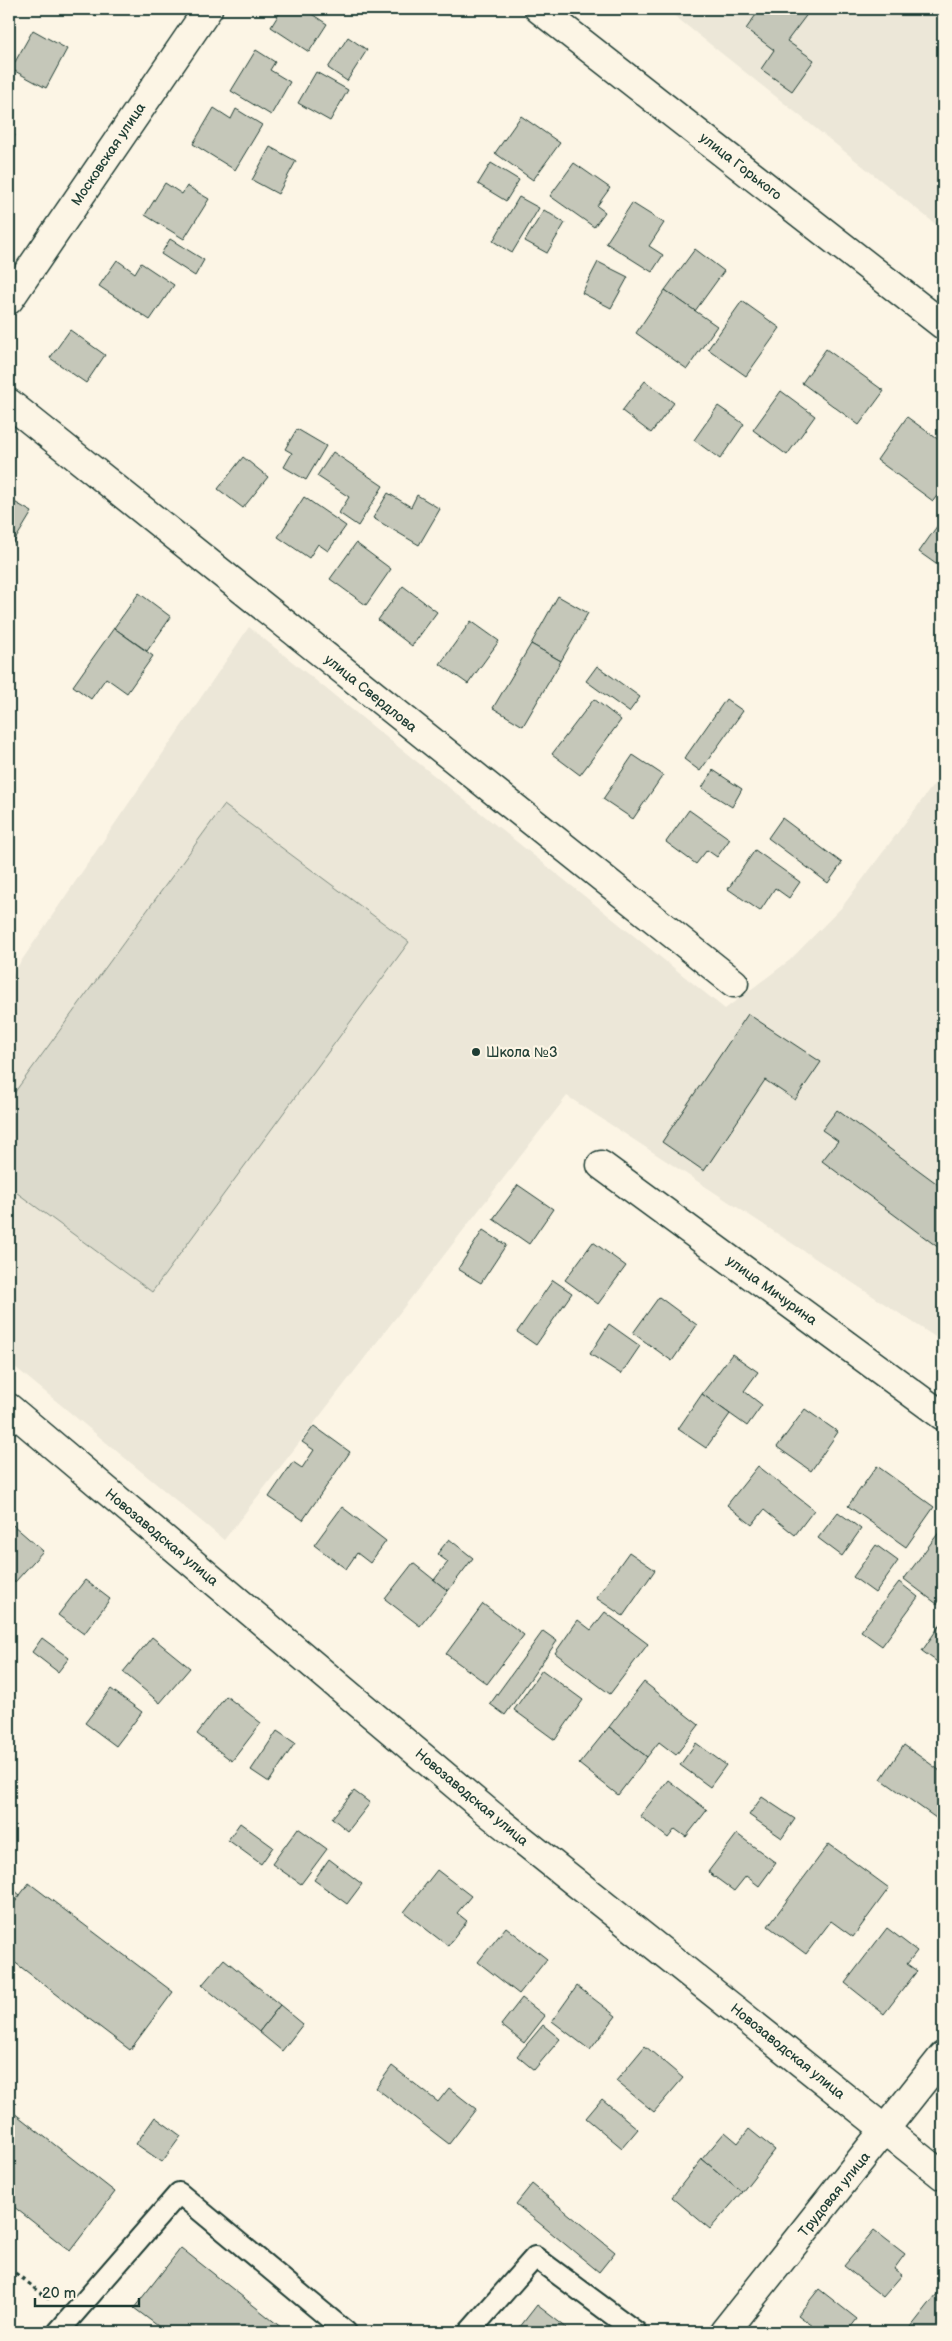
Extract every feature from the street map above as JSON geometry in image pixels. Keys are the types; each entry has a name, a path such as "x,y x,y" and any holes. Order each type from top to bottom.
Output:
{"street":[{"name":"Московская улица","path":"9,300 208,9"},
{"name":"улица Горького","path":"539,9 943,324"},
{"name":"улица Свердлова","path":"9,404 734,983"},
{"name":"улица Мичурина","path":"602,1165 943,1416"},
{"name":"Новозаводская улица","path":"9,1408 490,1814 943,2176"},
{"name":"Трудовая улица","path":"724,2332 943,2056"}],"lane":[{"path":"58,2332 180,2193 346,2332"},
{"path":"469,2332 535,2257 636,2332"}],"shaded area":[{"path":"666,9 943,9 943,230"},
{"name":"Школа №3","path":"249,627 725,1009 790,960 842,907 943,772 943,1342 567,1096 224,1540 9,1362 9,979"},
{"path":"224,805 409,942 152,1292 9,1187 9,1100"}],"building":[{"path":"85,9 101,9 97,16"},
{"path":"282,9 304,9 327,24 309,52 271,27"},
{"path":"760,9 811,9 787,41 814,60 792,91 761,69 774,50 746,29"},
{"path":"33,30 67,49 46,88 11,69"},
{"path":"348,37 367,50 347,81 328,68"},
{"path":"256,50 275,62 270,70 290,82 271,115 231,91"},
{"path":"316,72 348,90 330,121 298,103"},
{"path":"214,108 231,119 236,109 262,125 235,170 193,144"},
{"path":"521,116 560,143 533,180 495,153"},
{"path":"9,132 15,135 9,148"},
{"path":"270,147 296,161 278,194 252,180"},
{"path":"491,163 519,180 506,201 478,184"},
{"path":"574,163 610,188 597,206 605,212 594,227 550,196"},
{"path":"165,183 182,194 187,186 209,199 184,239 145,215"},
{"path":"519,197 539,208 512,253 493,241"},
{"path":"632,203 664,223 649,246 663,255 652,272 606,243"},
{"path":"544,210 565,223 547,253 525,241"},
{"path":"170,239 204,260 195,276 161,254"},
{"path":"695,249 724,271 695,311 665,290"},
{"path":"117,260 135,273 141,263 174,285 150,320 99,286"},
{"path":"598,262 628,277 611,308 582,293"},
{"path":"665,290 717,326 687,369 636,333"},
{"path":"742,301 780,328 746,376 708,349"},
{"path":"70,330 105,355 86,383 50,358"},
{"path":"826,349 884,391 859,425 802,383"},
{"path":"645,381 674,403 651,433 622,411"},
{"path":"781,391 815,416 787,455 753,430"},
{"path":"718,406 744,424 720,459 694,440"},
{"path":"907,417 943,443 943,488 933,501 877,460"},
{"path":"297,429 326,446 306,480 284,467 292,453 285,449"},
{"path":"333,452 383,486 358,526 339,513 349,497 317,476"},
{"path":"243,457 268,477 243,508 218,489"},
{"path":"388,493 411,507 417,495 440,509 419,545 373,518"},
{"path":"304,497 346,526 328,551 318,544 309,558 278,537"},
{"path":"9,499 32,512 12,545 9,543"},
{"path":"940,522 943,524 943,555 936,564 919,552"},
{"path":"356,543 391,569 366,605 330,579"},
{"path":"403,586 437,612 412,646 378,620"},
{"path":"139,593 171,617 147,651 114,628"},
{"path":"558,596 588,613 561,661 531,644"},
{"path":"471,621 499,641 468,684 440,664"},
{"path":"114,628 153,656 127,693 106,678 91,699 73,686"},
{"path":"531,644 561,661 523,726 493,708"},
{"path":"597,666 640,697 629,712 586,681"},
{"path":"594,699 621,720 580,775 552,754"},
{"path":"726,699 743,711 700,771 684,759"},
{"path":"633,755 663,775 633,819 603,799"},
{"path":"713,770 742,789 732,807 702,788"},
{"path":"689,810 730,839 717,857 707,850 696,864 666,842"},
{"path":"782,818 842,863 828,883 768,838"},
{"path":"755,850 800,882 789,898 775,888 760,911 728,889"},
{"path":"748,1014 821,1062 795,1100 765,1080 704,1171 662,1142"},
{"path":"837,1110 943,1188 943,1251 822,1161 838,1141 822,1130"},
{"path":"518,1185 553,1209 529,1244 493,1219"},
{"path":"483,1230 506,1245 481,1283 458,1269"},
{"path":"593,1242 626,1266 598,1304 565,1280"},
{"path":"553,1280 572,1293 536,1345 517,1332"},
{"path":"659,1297 697,1325 672,1361 633,1333"},
{"path":"609,1324 640,1346 621,1374 590,1354"},
{"path":"732,1354 758,1372 744,1391 762,1405 747,1426 702,1394"},
{"path":"702,1394 730,1414 706,1448 678,1429"},
{"path":"805,1409 838,1432 811,1471 777,1447"},
{"path":"314,1426 350,1452 303,1520 269,1497 293,1462 302,1468 314,1450 302,1442"},
{"path":"758,1466 814,1510 795,1535 764,1510 752,1525 727,1505"},
{"path":"877,1466 934,1507 906,1547 848,1506"},
{"path":"342,1507 386,1541 370,1563 357,1553 346,1569 314,1545"},
{"path":"838,1512 861,1529 842,1556 818,1538"},
{"path":"13,1525 43,1551 15,1582 9,1576 9,1530"},
{"path":"943,1527 943,1596 937,1604 904,1579"},
{"path":"449,1539 473,1558 448,1591 434,1580 448,1562 437,1554"},
{"path":"876,1545 898,1561 875,1593 853,1577"},
{"path":"629,1552 655,1570 623,1616 596,1598"},
{"path":"413,1563 448,1591 420,1626 385,1599"},
{"path":"85,1580 110,1599 84,1634 58,1615"},
{"path":"899,1582 918,1597 882,1646 861,1631"},
{"path":"483,1604 524,1635 487,1684 446,1654"},
{"path":"605,1612 648,1644 610,1694 555,1653 578,1620 591,1630"},
{"path":"942,1622 943,1624 943,1666 922,1651"},
{"path":"543,1631 557,1641 505,1715 490,1704"},
{"path":"152,1637 190,1668 160,1703 123,1672"},
{"path":"42,1638 69,1658 58,1672 32,1652"},
{"path":"542,1670 583,1700 555,1740 514,1710"},
{"path":"644,1682 699,1725 676,1755 659,1742 647,1757 609,1727"},
{"path":"111,1689 142,1712 116,1746 85,1723"},
{"path":"226,1696 261,1723 232,1761 197,1734"},
{"path":"609,1727 647,1757 618,1795 579,1764"},
{"path":"277,1731 295,1743 269,1782 251,1770"},
{"path":"696,1743 726,1765 710,1787 680,1765"},
{"path":"904,1745 943,1773 943,1823 881,1779"},
{"path":"668,1780 707,1810 686,1837 675,1829 668,1838 640,1816"},
{"path":"354,1791 370,1803 348,1831 332,1818"},
{"path":"762,1797 795,1819 782,1838 749,1815"},
{"path":"240,1823 273,1847 261,1864 228,1840"},
{"path":"298,1828 327,1849 301,1884 272,1864"},
{"path":"737,1834 776,1863 759,1886 746,1876 734,1891 708,1872"},
{"path":"829,1844 889,1888 853,1937 831,1921 806,1954 768,1926"},
{"path":"329,1859 362,1884 347,1904 314,1880"},
{"path":"437,1870 471,1896 457,1913 467,1921 448,1946 404,1912"},
{"path":"29,1883 173,1992 130,2050 9,1958 9,1910"},
{"path":"9,1886 20,1895 9,1910"},
{"path":"506,1927 547,1959 519,1994 478,1962"},
{"path":"887,1928 917,1951 907,1964 917,1971 884,2014 845,1983"},
{"path":"224,1959 280,2005 259,2032 202,1985"},
{"path":"577,1986 616,2016 590,2050 552,2021"},
{"path":"522,1998 545,2016 524,2043 501,2025"},
{"path":"280,2005 303,2024 282,2051 259,2032"},
{"path":"543,2025 560,2039 534,2070 517,2056"},
{"path":"645,2046 683,2078 654,2112 616,2081"},
{"path":"392,2066 438,2102 449,2088 476,2109 449,2144 376,2088"},
{"path":"602,2099 638,2129 622,2148 586,2118"},
{"path":"9,2109 115,2192 70,2251 9,2203"},
{"path":"155,2117 181,2136 162,2162 136,2144"},
{"path":"749,2129 775,2150 742,2192 702,2159 725,2132 738,2143"},
{"path":"702,2159 742,2192 710,2229 672,2197"},
{"path":"532,2184 615,2252 599,2272 516,2204"},
{"path":"874,2230 905,2254 894,2269 902,2275 883,2297 844,2266"},
{"path":"181,2248 287,2332 166,2332 134,2308"},
{"path":"819,2289 857,2319 847,2332 821,2332 798,2315"},
{"path":"940,2290 943,2293 943,2332 907,2332"},
{"path":"537,2305 572,2332 516,2332"}],"place":[{"name":"Школа №3","path":"476,1052"}]}
